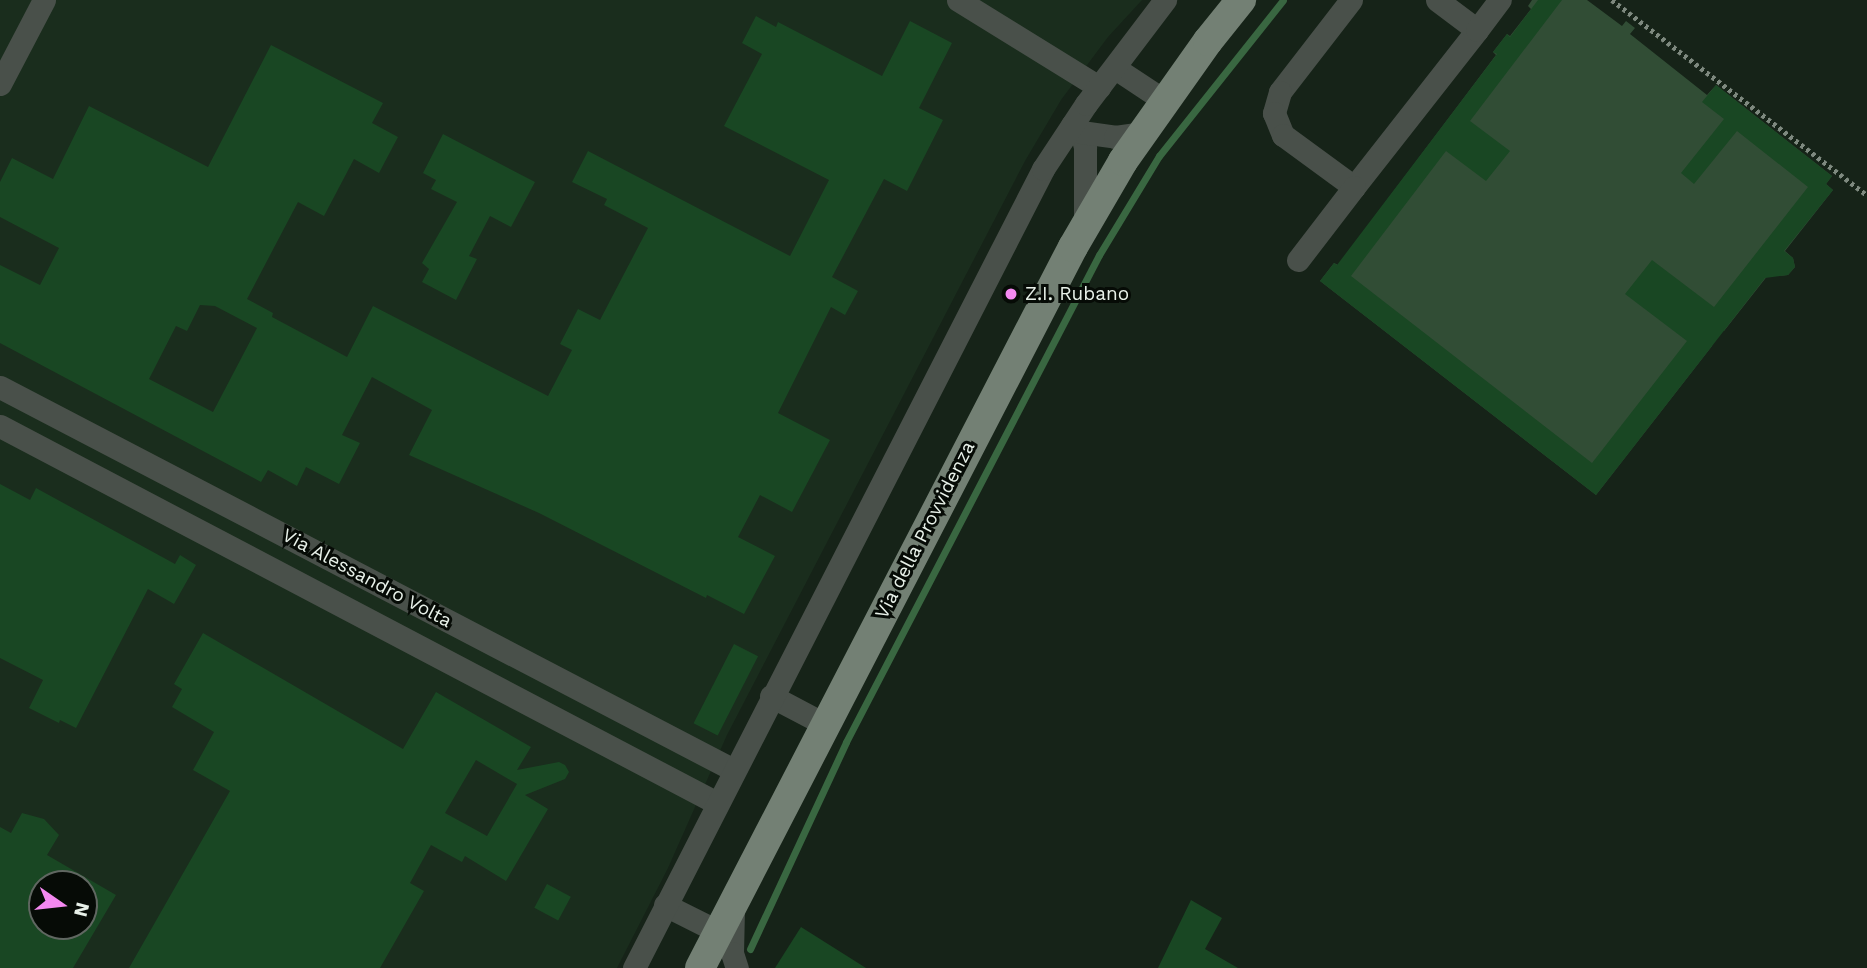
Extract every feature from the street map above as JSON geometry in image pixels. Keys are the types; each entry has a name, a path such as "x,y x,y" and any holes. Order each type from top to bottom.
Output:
{"main road":[{"name":"Via della Provvidenza","path":"699,968 1085,226 1142,134 1241,0"}],"street":[{"path":"3,72 44,0"},
{"path":"958,0 1099,87"},
{"path":"634,968 1032,190 1077,128 1099,87 1165,0"},
{"path":"1351,0 1280,92 1274,113 1283,135 1354,187"},
{"path":"1437,0 1477,30"},
{"path":"1298,260 1500,0"},
{"path":"1115,68 1165,101"},
{"path":"1077,128 1115,137 1142,134"},
{"path":"1077,128 1087,173 1085,226"},
{"name":"Via Alessandro Volta","path":"0,387 734,770"},
{"name":"Via Alessandro Volta","path":"0,426 717,803"},
{"path":"234,548 251,518"},
{"path":"296,581 312,550"},
{"path":"771,696 826,725"},
{"path":"665,905 719,932"},
{"path":"733,906 732,953 737,968"}],"path":[{"path":"1612,0 1867,195"}],"shaded area":[{"path":"0,0 1142,0 1108,37 1061,100 1025,161 727,735 668,868 617,968 0,968"},
{"path":"1532,0 1587,0 1622,26 1626,21 1635,28 1630,34 1707,95 1716,85 1832,176 1826,184 1833,190 1785,251 1793,258 1795,267 1788,275 1779,276 1772,270 1724,331 1716,325 1712,346 1596,495 1320,281 1334,263 1338,265 1496,55 1493,52 1507,34 1510,36 1531,9 1528,6"}],"building":[{"path":"1538,0 1562,0 1470,121 1510,151 1486,181 1446,151 1351,276 1592,463 1687,341 1625,294 1652,260 1714,307 1808,187 1737,131 1694,184 1681,173 1724,119 1702,102 1716,85 1832,176 1826,184 1833,190 1784,251 1793,258 1795,267 1788,275 1765,278 1596,495 1320,281 1334,263 1337,265 1497,54 1493,52 1507,34 1510,37"},
{"path":"756,16 776,27 778,22 882,76 910,21 952,43 919,108 943,120 907,191 884,179 832,277 858,291 845,315 831,307 778,413 830,440 792,512 760,495 738,537 775,556 744,614 707,595 706,598 539,513 409,455 432,410 372,377 342,435 360,443 339,484 306,467 297,486 268,470 261,482 0,343 0,265 40,285 59,248 0,217 0,182 12,158 53,179 89,106 208,167 271,45 383,103 372,123 398,137 379,173 354,159 324,216 298,202 247,299 273,313 272,317 347,357 373,306 548,396 572,350 560,344 578,309 600,320 648,228 604,205 607,199 572,182 588,151 790,256 829,180 724,126 762,54 742,43","holes":["200,305 215,306 257,328 213,412 149,379 176,326 187,331"]},
{"path":"443,134 535,182 511,227 490,216 469,256 477,259 456,300 422,282 429,269 422,263 457,202 431,189 436,180 423,173"},
{"path":"0,484 30,500 36,488 175,564 180,555 196,565 174,604 148,589 76,728 29,708 43,680 0,658"},
{"path":"203,633 403,749 436,692 531,747 517,770 559,762 565,765 569,772 565,779 525,795 548,809 506,881 465,856 462,862 431,845 410,883 424,891 380,968 129,968 230,791 193,770 214,732 172,707 182,689 174,684","holes":["476,760 517,784 487,836 445,813"]},
{"path":"734,644 758,656 718,736 694,723"},
{"path":"22,813 44,819 59,835 47,855 73,870 28,870 28,940 89,940 73,968 0,968 0,827 11,833"},
{"path":"547,884 571,897 558,921 534,908"},
{"path":"98,885 116,895 98,926"},
{"path":"1191,900 1222,918 1205,949 1238,968 1158,968"},
{"path":"801,927 866,968 775,968"}],"waterway":[{"path":"750,949 846,742 1099,255 1159,156 1283,0"}],"place":[{"name":"Z.I. Rubano","path":"1011,294"}]}
